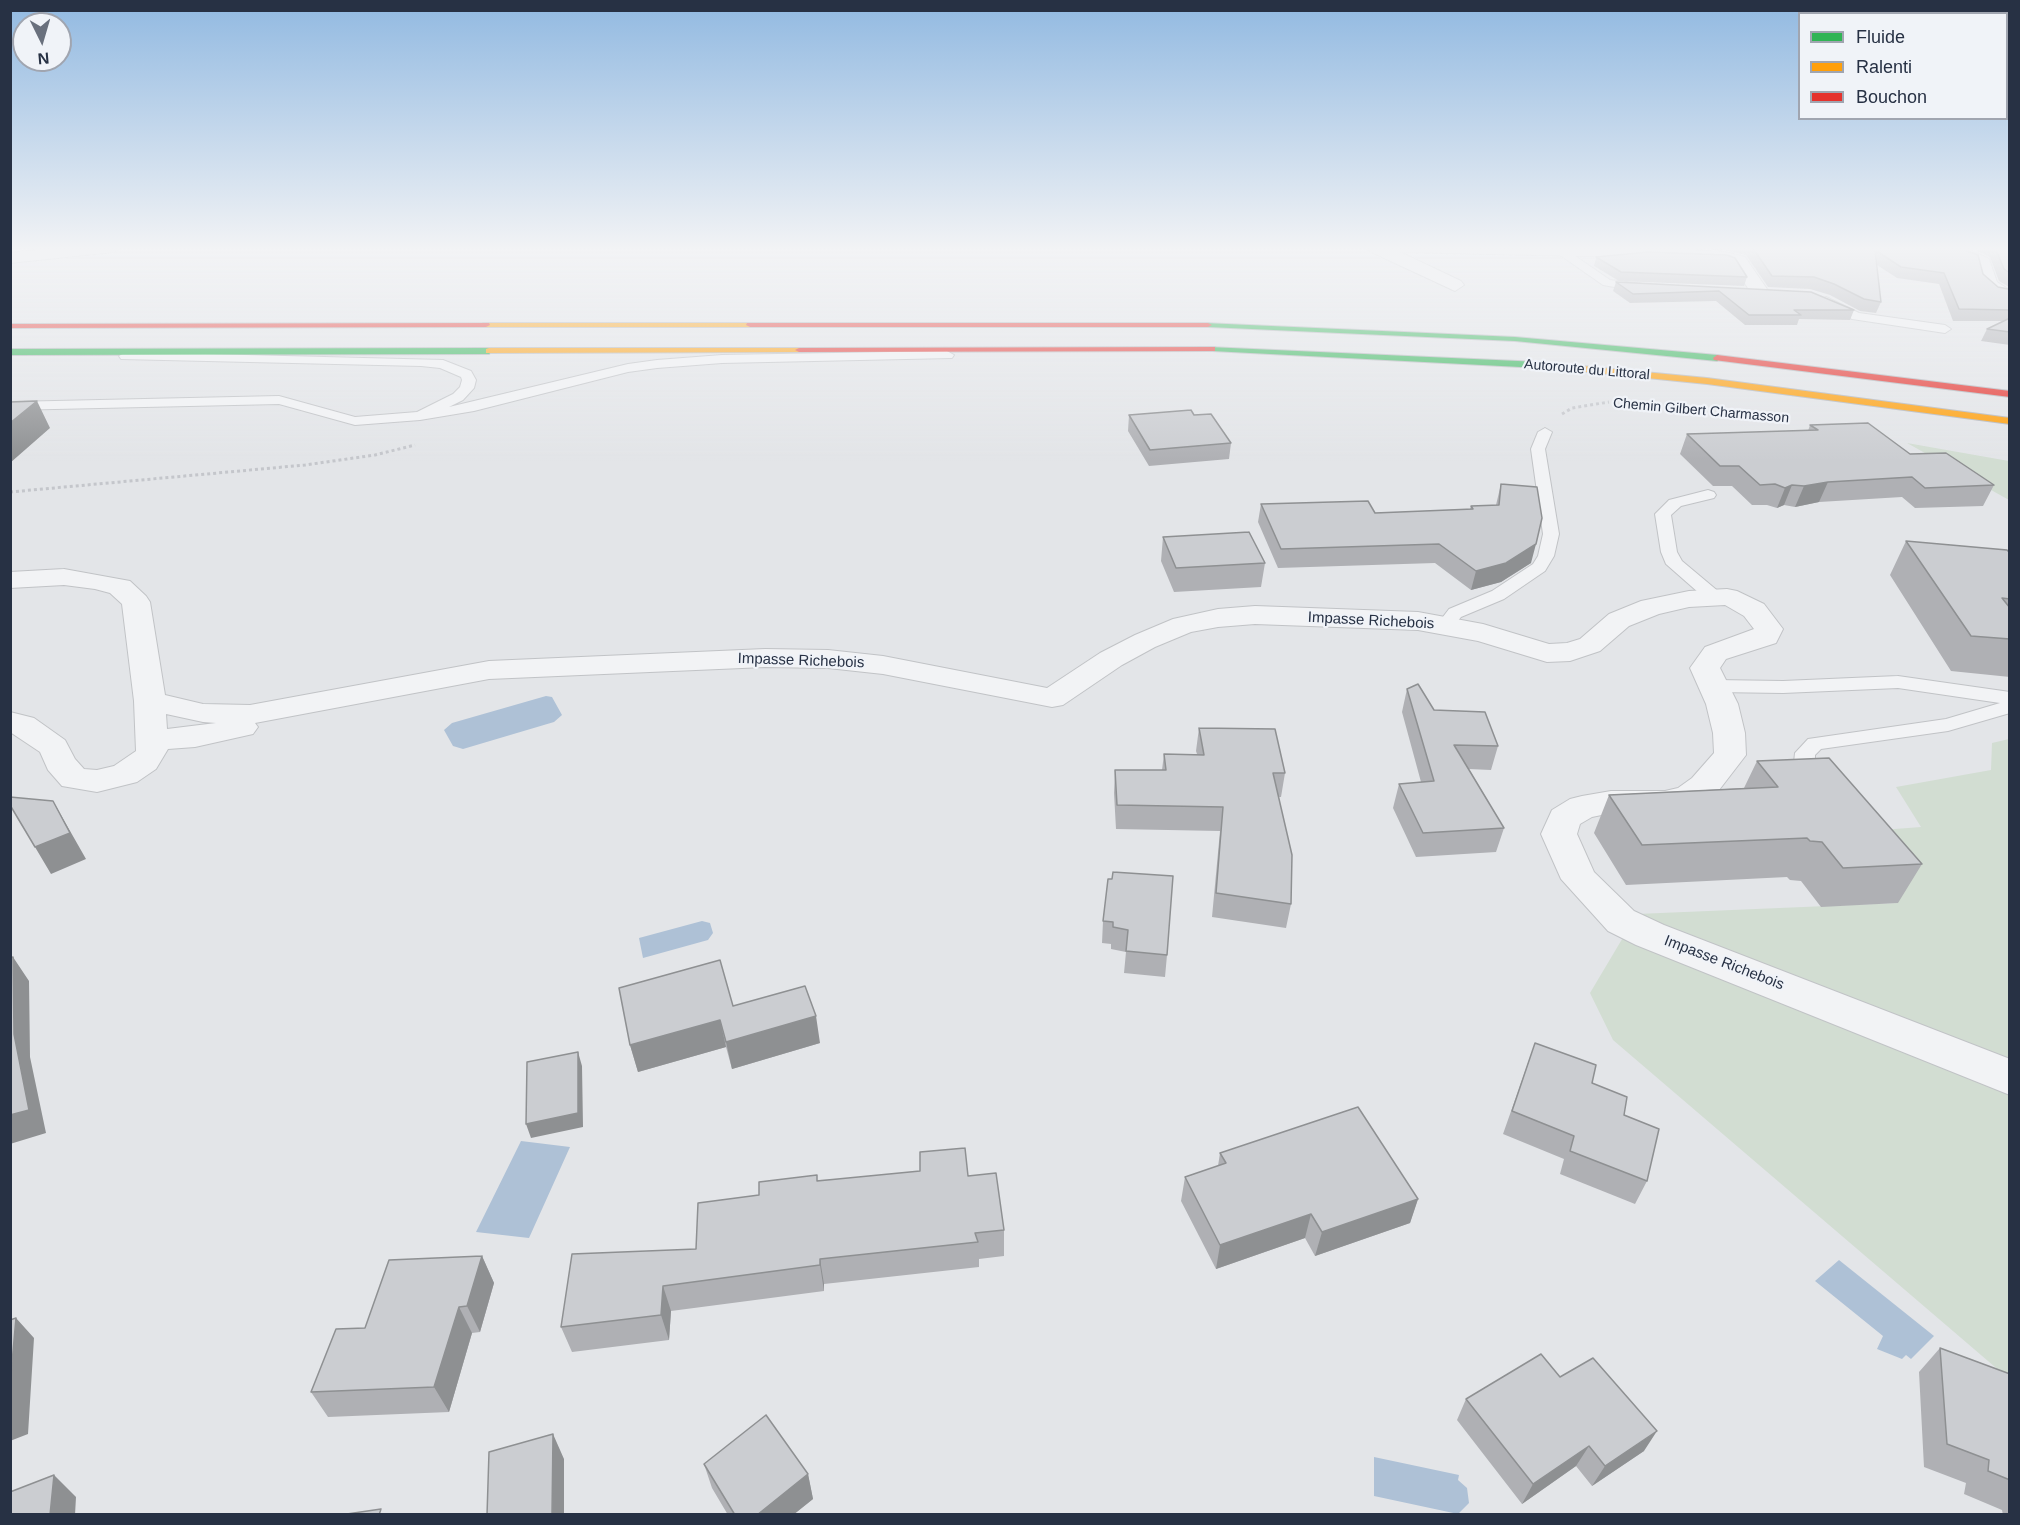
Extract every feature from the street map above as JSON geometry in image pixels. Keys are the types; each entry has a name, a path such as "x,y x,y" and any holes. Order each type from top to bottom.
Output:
{"highway":[{"name":"Autoroute du Littoral","path":"10,326 1183,324 1285,327 1515,339 1733,360 2010,394"},
{"name":"Autoroute du Littoral","path":"10,352 1044,348 1216,350 1520,363 1707,381 2010,421"}],"street":[{"path":"10,580 64,577 120,587 136,602 150,701 152,752 144,762 125,774 97,781 74,778 60,764 54,747 23,725 10,722"},
{"name":"Impasse Richebois","path":"150,701 203,713 249,714 489,670 765,658 828,659 883,665 1052,698 1111,659 1145,641 1183,626 1218,618 1255,615 1385,618 1483,633 1547,652 1570,652 1590,645 1619,620 1651,607 1713,596 1742,602 1766,622 1770,629 1766,637 1715,653 1708,660 1705,668 1715,686 1729,733 1730,755 1704,786 1689,796 1665,802 1611,802 1582,807 1564,818 1559,834 1579,879 1621,921 1650,935 1850,1012 2010,1078"},
{"name":"Impasse Richebois","path":"151,740 195,737 246,726 308,702"}],"lane":[{"path":"1871,318 1945,329"},
{"path":"10,406 279,400 355,421 420,416 474,407 628,368 657,364 722,360 939,355 1044,348"},
{"path":"59,352 168,358 421,362 443,364 466,374 469,380 467,388 458,398 420,416"},
{"path":"1445,626 1455,613 1498,595 1526,578 1539,567 1546,556 1551,534 1538,448 1545,432"},
{"path":"1708,495 1675,503 1663,514 1669,552 1676,564 1713,596"},
{"path":"1715,686 1783,687 1866,681 1898,682 2010,698"},
{"path":"1804,772 1805,753 1815,744 1948,725 2010,706"}],"path":[{"name":"Chemin Gilbert Charmasson","path":"1545,432 1558,417 1572,408 1618,403"},
{"path":"10,492 305,465 375,455 419,444"}],"shaded area":[{"path":"1907,443 2009,461 2009,500"},
{"path":"2009,739 2009,1379 1613,1040 1590,993 1637,914 1898,903 1842,833 1921,827 1896,787 1991,770 1992,743"}],"water":[{"path":"546,696 552,697 562,715 554,722 463,749 453,746 444,730 452,723"},
{"path":"702,921 710,923 713,933 708,940 643,958 639,938"},
{"path":"521,1141 570,1147 529,1238 476,1232"},
{"path":"1839,1260 1934,1336 1911,1359 1906,1355 1902,1359 1877,1349 1883,1336 1815,1281"},
{"path":"1374,1457 1459,1475 1458,1480 1467,1488 1469,1503 1458,1514 1374,1496"}],"building":[{"path":"2010,318 2010,318 2010,332 1987,329"},
{"path":"37,401 10,423 10,402"},
{"path":"1191,410 1194,415 1211,414 1231,443 1150,450 1129,415"},
{"path":"1868,423 1910,454 1946,453 1994,485 1925,488 1912,477 1792,485 1785,488 1775,484 1760,485 1739,466 1720,466 1687,434 1818,430 1810,425"},
{"path":"1501,484 1537,487 1542,518 1536,544 1506,563 1476,571 1439,544 1281,549 1261,504 1368,501 1375,513 1473,509 1471,506 1499,505"},
{"path":"1249,532 1265,563 1176,568 1163,537"},
{"path":"1906,541 2007,550 2010,553 2010,599 2002,598 2010,608 2010,639 1971,636"},
{"path":"1418,684 1434,710 1485,712 1498,746 1454,745 1504,828 1423,833 1399,784 1434,781 1407,689"},
{"path":"1199,728 1275,729 1285,773 1273,773 1292,855 1291,904 1216,893 1223,807 1117,805 1115,770 1166,770 1164,754 1204,755"},
{"path":"1829,758 1922,864 1843,868 1822,842 1810,841 1807,838 1642,845 1609,795 1778,787 1757,761"},
{"path":"10,797 53,801 70,833 35,847 10,805"},
{"path":"1113,872 1173,876 1167,955 1126,951 1128,930 1113,927 1113,922 1103,921 1108,879 1112,879"},
{"path":"13,957 14,1034 29,1110 10,1115 10,958"},
{"path":"720,960 733,1006 805,986 816,1016 726,1042 720,1020 630,1045 619,988"},
{"path":"1535,1043 1596,1065 1592,1083 1627,1097 1624,1115 1659,1129 1647,1181 1570,1151 1574,1136 1512,1111"},
{"path":"578,1052 578,1113 526,1124 527,1062"},
{"path":"1358,1107 1418,1199 1322,1232 1311,1214 1220,1245 1185,1177 1226,1163 1220,1153"},
{"path":"965,1148 968,1176 996,1173 1004,1230 975,1233 978,1242 820,1259 820,1265 663,1286 661,1315 561,1327 572,1254 696,1249 698,1203 759,1195 759,1182 817,1175 817,1181 920,1171 920,1152"},
{"path":"482,1256 467,1306 459,1307 434,1387 311,1392 336,1329 365,1328 389,1260"},
{"path":"16,1318 10,1385 10,1320"},
{"path":"1940,1348 2010,1374 2010,1480 1988,1471 1989,1460 1947,1444"},
{"path":"1541,1354 1560,1377 1593,1358 1657,1431 1605,1466 1589,1446 1533,1484 1466,1399"},
{"path":"766,1415 808,1474 757,1515 735,1515 704,1464"},
{"path":"553,1434 552,1515 487,1515 489,1452"},
{"path":"54,1475 50,1515 10,1515 10,1492"},
{"path":"381,1509 379,1515 340,1515"}],"traffic: fast":[{"path":"1208,325 1515,339 1717,358"},
{"path":"1212,349 1540,365"},
{"path":"10,352 489,351"}],"traffic: slow":[{"path":"486,325 750,325"},
{"path":"489,351 799,350"},
{"path":"1540,365 1707,381 2010,421"}],"traffic: jam":[{"path":"10,326 486,325"},
{"path":"750,325 1208,325"},
{"path":"799,350 1212,349"},
{"path":"1717,358 2010,394"}]}
